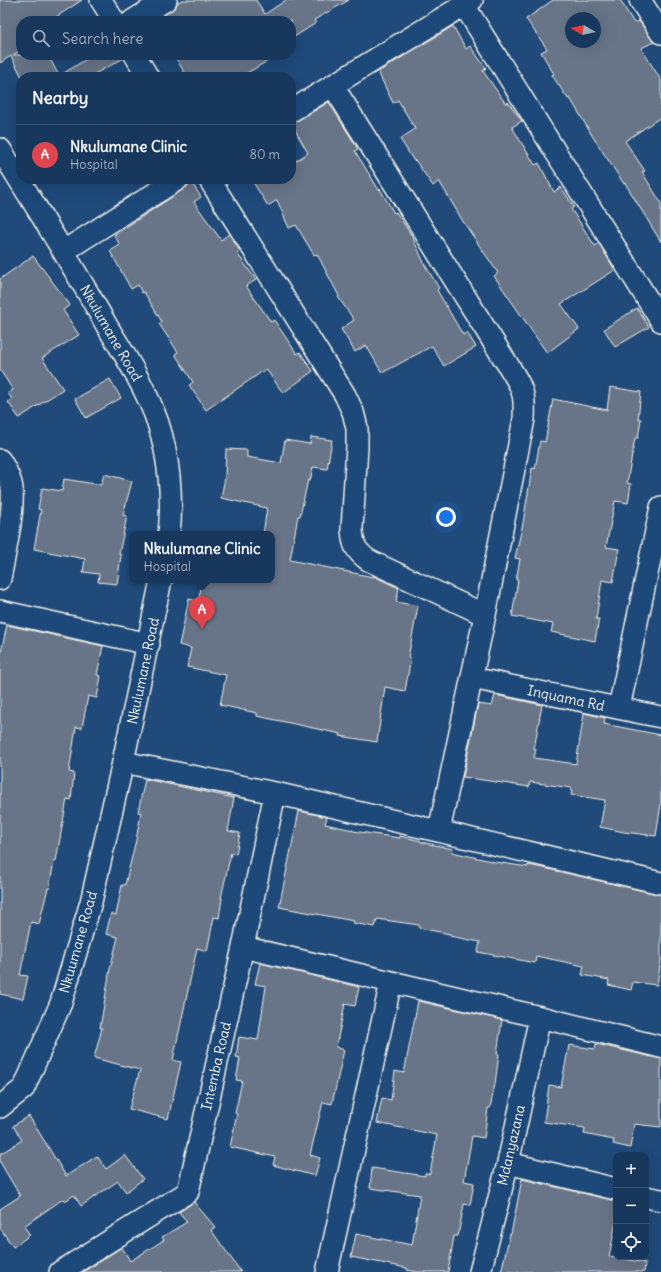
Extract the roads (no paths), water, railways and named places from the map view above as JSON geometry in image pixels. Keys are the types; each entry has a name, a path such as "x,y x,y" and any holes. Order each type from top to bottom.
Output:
{"street":[{"path":"101,0 111,16"},
{"path":"140,16 166,0"},
{"path":"640,0 661,33"},
{"path":"296,108 468,3 661,321"},
{"path":"138,60 145,72"},
{"path":"333,86 521,386 525,401 524,419 485,615 439,831"},
{"name":"Nkulumane Road","path":"0,149 16,174"},
{"name":"Nkulumane Road","path":"22,184 64,251 147,394 158,424 166,458 170,492 171,519 169,531"},
{"path":"64,251 170,184"},
{"path":"212,184 345,395 353,412 357,428 357,447 352,529 353,542 358,552 368,560 485,615"},
{"path":"0,460 5,468 12,487 12,508 0,578"},
{"path":"619,708 661,507"},
{"name":"Nkulumane Road","path":"123,762 149,644 160,583"},
{"path":"0,611 149,644"},
{"name":"Inquama Rd","path":"472,678 661,717"},
{"path":"123,762 275,793 661,883"},
{"name":"Nkuumane Road","path":"0,1107 24,1088 61,1003 91,902 123,762"},
{"name":"Intemba Road","path":"60,1272 188,1192 243,947 275,793"},
{"path":"243,947 661,1047"},
{"path":"327,1272 391,982"},
{"name":"Mdanyazana","path":"480,1272 508,1162 540,1017"},
{"path":"508,1162 613,1188"},
{"path":"649,1197 661,1200"}],"place":[{"name":"Nkulumane Clinic","path":"202,629"}]}
